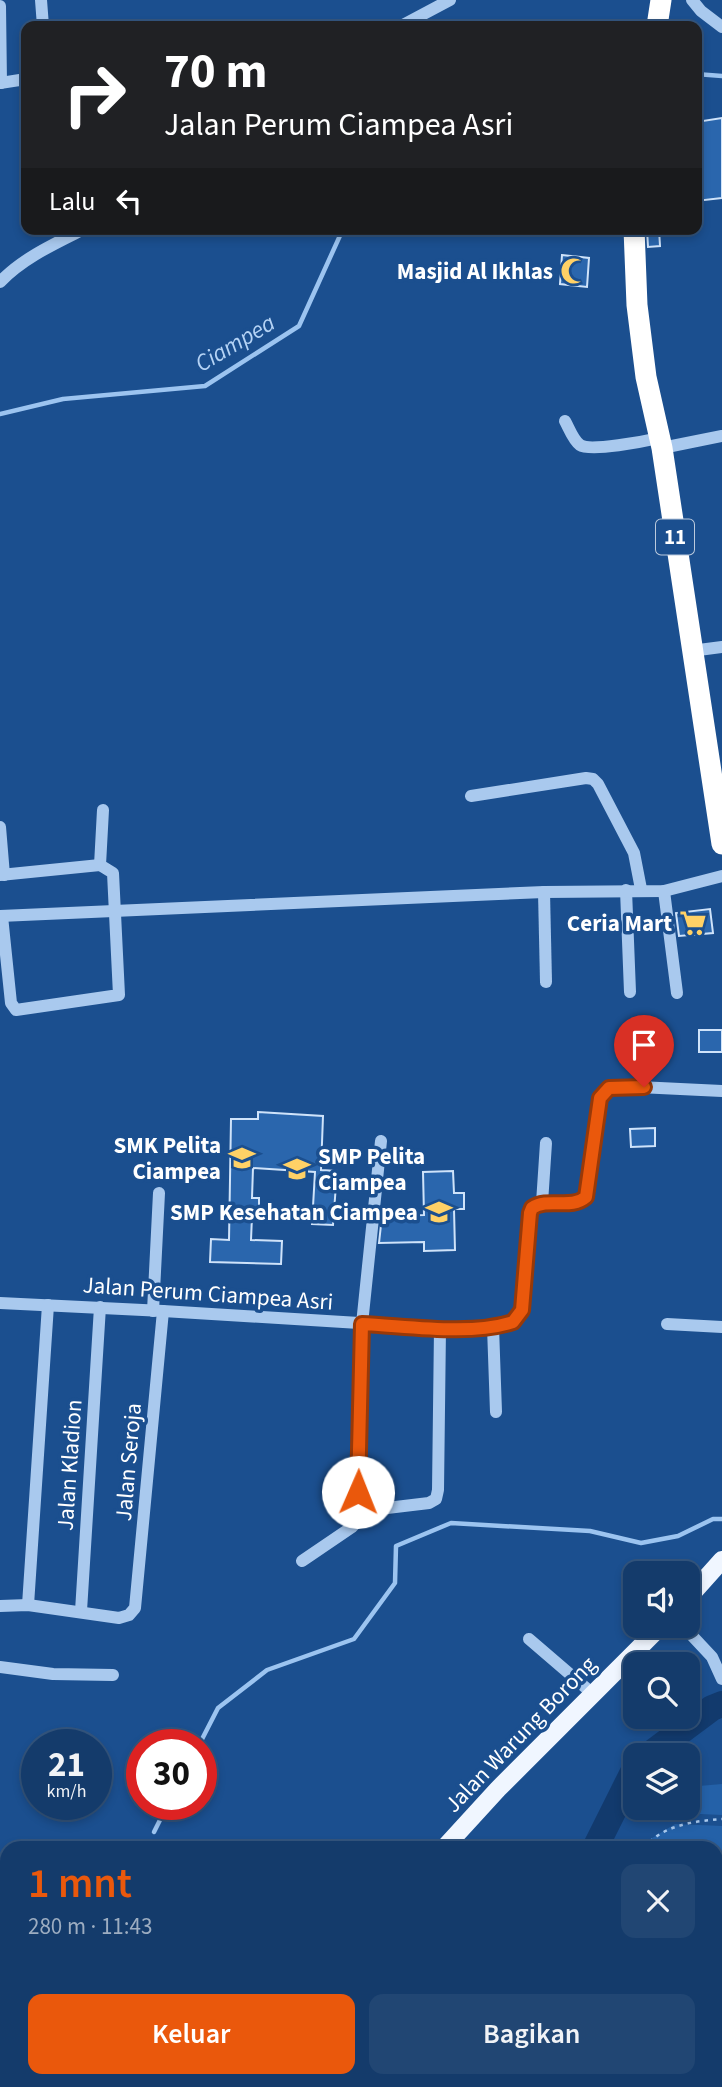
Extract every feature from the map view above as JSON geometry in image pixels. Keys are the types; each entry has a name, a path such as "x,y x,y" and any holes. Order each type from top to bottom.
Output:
{"highway":[{"path":"658,21 661,0"},
{"name":"11","path":"635,235 639,317 646,377 661,443 722,844"}],"main road":[{"path":"700,1585 722,1560"},
{"name":"Jalan Warung Borong","path":"450,1841 498,1789 649,1638"}],"street":[{"path":"41,0 43,21"},
{"path":"410,21 450,0"},
{"path":"696,2 722,27"},
{"path":"0,6 1,83 21,80"},
{"path":"0,282 11,270 45,247 71,235"},
{"path":"565,421 580,444 587,447 722,436"},
{"path":"691,651 722,647"},
{"path":"471,796 593,779 634,853 641,889"},
{"path":"100,865 103,810"},
{"path":"0,827 2,875 100,865 113,873 115,909 118,995 16,1010 11,1003 1,916 115,909 544,892 641,889 664,891 722,876"},
{"path":"626,890 630,992"},
{"path":"664,891 677,993"},
{"path":"544,892 546,982"},
{"path":"546,1143 542,1203 577,1203 586,1197 600,1098 609,1088 618,1086 722,1091"},
{"path":"302,1560 352,1527 359,1520 362,1511 358,1492 362,1324 382,1141"},
{"name":"Jalan Seroja","path":"81,1611 119,1618 129,1615 135,1608 158,1311 159,1193"},
{"name":"Jalan Perum Ciampea Asri","path":"0,1303 440,1328 493,1327 513,1322 522,1310 530,1213 532,1208 542,1203"},
{"path":"28,1605 48,1305"},
{"name":"Jalan Kladion","path":"81,1611 100,1307"},
{"path":"667,1324 722,1327"},
{"path":"493,1327 496,1412"},
{"path":"362,1511 429,1503 436,1499 440,1328"},
{"path":"0,1606 28,1605 81,1611"},
{"path":"694,1638 712,1657 722,1679"},
{"path":"529,1639 593,1694"},
{"path":"0,1667 53,1674 113,1675"}],"path":[{"path":"649,1841 666,1830 700,1820 722,1819"}],"shaded area":[{"path":"722,1784 722,1815 700,1814 700,1786"},
{"path":"675,1824 722,1826 722,1841 647,1841"}],"building":[{"path":"722,118 722,198 702,200 702,121"},
{"path":"647,235 659,235 660,246 648,247"},
{"name":"Masjid Al Ikhlas","path":"562,255 589,258 587,287 560,284"},
{"name":"Ceria Mart","path":"710,909 713,933 679,936 676,913"},
{"path":"699,1030 722,1030 722,1052 699,1052"},
{"path":"258,1112 323,1116 321,1170 337,1171 333,1225 312,1224 315,1172 253,1168 252,1198 259,1198 259,1216 252,1216 251,1240 282,1241 281,1264 210,1262 211,1239 229,1240 231,1119 258,1119"},
{"path":"655,1128 655,1146 631,1147 630,1129"},
{"name":"SMP Kesehatan Ciampea","path":"453,1171 454,1193 464,1193 464,1209 454,1209 455,1250 424,1251 424,1242 379,1243 382,1216 424,1215 423,1172"}],"waterway":[{"name":"Ciampea","path":"702,74 722,76"},
{"name":"Ciampea","path":"0,414 63,399 205,386 299,326 340,235"},
{"path":"207,1729 218,1708 267,1670 354,1639 395,1583 396,1546 451,1523 590,1531 641,1543 678,1536 713,1519 722,1519"},
{"path":"665,1743 712,1708 722,1704"},
{"path":"598,1841 623,1792"},
{"path":"154,1832 160,1820"}],"place":[{"name":"Masjid Al Ikhlas","path":"574,271"},
{"name":"Ceria Mart","path":"693,923"},
{"name":"SMK Pelita Ciampea","path":"242,1158"},
{"name":"SMP Pelita Ciampea","path":"297,1169"},
{"name":"SMP Kesehatan Ciampea","path":"439,1212"}],"route":[{"path":"358,1492 362,1324 440,1328 493,1327 513,1322 522,1310 532,1208 542,1203 577,1203 586,1197 589,1192 600,1098 609,1088 644,1087"}]}
